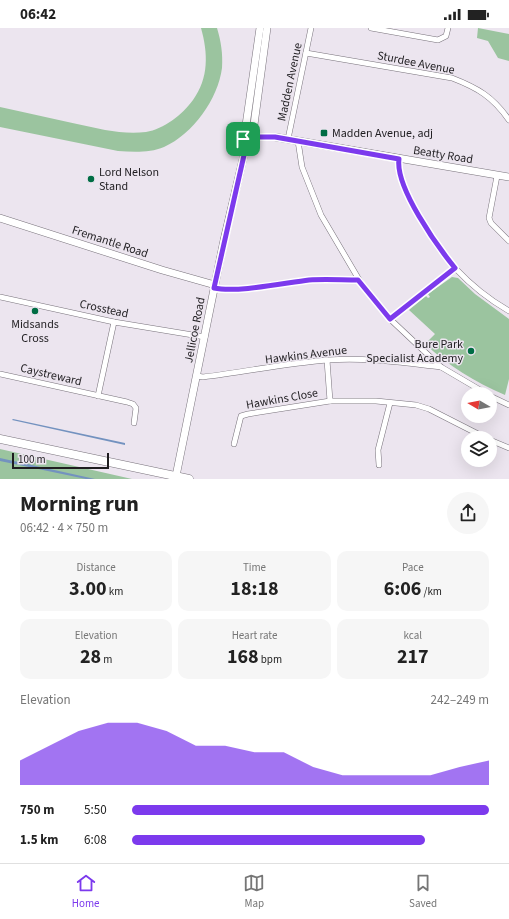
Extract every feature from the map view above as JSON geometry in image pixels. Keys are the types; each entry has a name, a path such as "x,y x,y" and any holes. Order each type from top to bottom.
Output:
{"main road":[{"path":"0,439 189,479"}],"street":[{"name":"Jellicoe Road","path":"176,476 214,286 247,142 242,137 245,132 260,28"},
{"path":"247,142 251,142 253,134 267,28"},
{"name":"Madden Avenue","path":"288,139 311,28"},
{"path":"371,28 438,40 446,36 448,28"},
{"name":"Sturdee Avenue","path":"306,53 452,78 471,86 488,96 509,120"},
{"path":"245,132 249,130 253,134"},
{"name":"Beatty Road","path":"253,134 509,177"},
{"path":"298,141 302,167 321,215 358,280 390,319 441,367 475,387"},
{"path":"399,159 399,171 412,203 442,252 455,268 477,288 509,311"},
{"path":"497,176 489,218 490,224 509,240"},
{"name":"Fremantle Road","path":"0,218 214,286"},
{"path":"390,319 455,268"},
{"path":"214,286 221,290 311,280 358,280"},
{"name":"Crosstead","path":"0,297 114,322 205,337"},
{"path":"98,396 114,322"},
{"name":"Hawkins Avenue","path":"197,376 203,377 244,372 327,360 370,360 441,367"},
{"name":"Hawkins Close","path":"327,360 330,401"},
{"name":"Caystreward","path":"0,374 133,404 136,413 134,423"},
{"path":"497,399 509,405"},
{"name":"Hawkins Close","path":"234,444 241,416 279,408 330,401 370,401 416,405 429,409 472,431"},
{"path":"379,464 378,450 390,403"},
{"path":"497,443 509,448"}],"green space":[{"path":"201,28 217,28 221,43 222,58 220,80 210,103 194,124 185,134 164,147 147,151 118,151 0,127 0,107 94,128 129,133 146,132 166,125 184,111 193,100 202,83 206,65 206,56"},
{"path":"478,28 509,34 509,61 498,58 488,41 477,38"},
{"name":"Bure Park Specialist Academy","path":"452,277 458,278 475,294 509,319 509,379 505,395 497,391 497,387 487,387 463,373 425,344 435,334 409,310 426,296 428,298 430,297 428,294"},
{"path":"0,449 132,479 0,479"}],"water":[{"path":"12,420 125,443 125,445"},
{"path":"0,458 95,479 86,479 0,461"}],"place":[{"name":"Madden Avenue, adj","path":"324,133"},
{"name":"Lord Nelson Stand","path":"91,179"},
{"name":"Midsands Cross","path":"35,311"},
{"name":"Bure Park Specialist Academy","path":"471,351"}],"route":[{"path":"246,130 249,130 253,132 254,137 275,137 399,159 399,171 412,203 442,252 455,268 390,319 358,280 311,280 221,290 214,288 247,142 243,139 243,134 246,130"}]}
